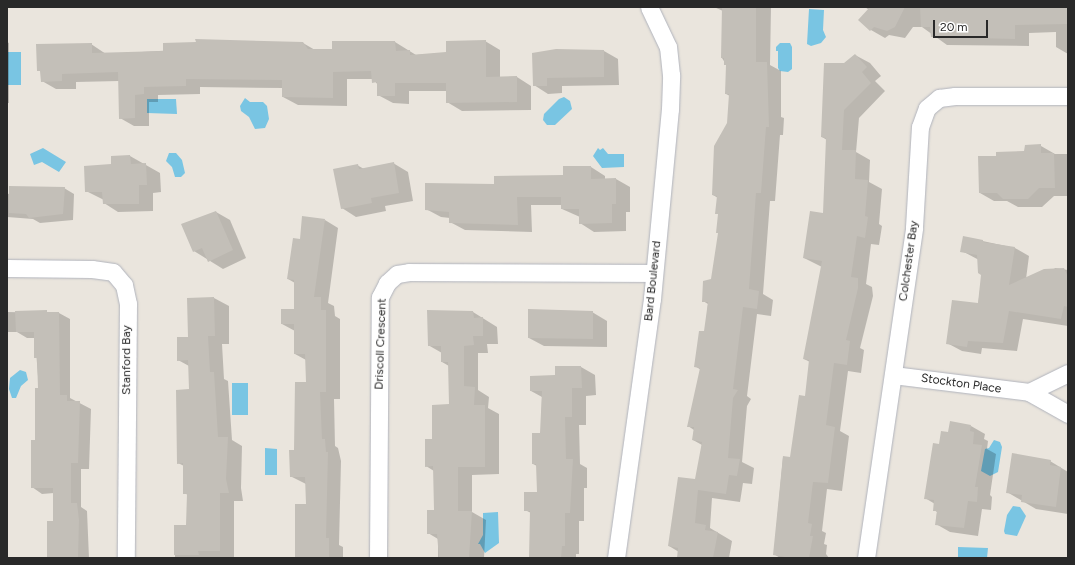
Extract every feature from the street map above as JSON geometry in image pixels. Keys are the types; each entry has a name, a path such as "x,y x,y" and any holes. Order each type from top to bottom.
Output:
{"street":[{"name":"Bard Boulevard","path":"616,558 654,273 671,74 668,47 649,7"},
{"name":"Colchester Bay","path":"866,558 914,227 920,126 927,108 939,98 955,96 1068,96"},
{"name":"Stanford Bay","path":"7,268 99,270 113,272 124,285 128,304 126,558"},
{"name":"Driscoll Crescent","path":"378,558 380,297 387,283 397,274 409,272 654,273"},
{"path":"1029,392 1068,373"},
{"name":"Stockton Place","path":"893,374 1029,392 1068,414"}],"water":[{"path":"809,9 824,10 823,30 826,37 821,43 811,46 807,44"},
{"path":"780,43 790,43 792,47 792,69 788,72 780,71 778,68 778,51 776,51 776,47"},
{"path":"7,52 21,52 21,85 7,85"},
{"path":"564,97 570,101 572,109 555,125 547,125 543,120 544,114 559,99"},
{"path":"245,98 250,102 263,102 267,106 269,119 265,128 255,129 249,117 241,111 240,106"},
{"path":"147,99 176,99 177,114 147,113"},
{"path":"43,148 66,162 59,172 42,162 34,165 30,154"},
{"path":"598,148 600,150 603,148 608,154 624,154 624,167 602,168 593,156"},
{"path":"169,153 176,153 182,160 185,173 181,177 175,177 172,167 166,161"},
{"path":"20,370 26,372 28,380 21,386 16,398 12,398 9,389 10,378"},
{"path":"232,383 248,383 248,415 232,415"},
{"path":"994,440 1000,442 1002,447 998,472 990,476 981,471 985,449 989,448"},
{"path":"265,448 277,449 277,475 265,475"},
{"path":"1013,506 1020,507 1026,516 1017,536 1005,534 1004,531 1007,515"},
{"path":"498,512 499,543 485,553 480,544 478,544 483,535 483,513"},
{"path":"958,547 988,548 987,558 958,558"}],"building":[{"path":"722,7 756,7 756,62 767,62 769,127 766,127 761,193 756,193 749,289 759,291 757,309 743,307 733,389 738,390 733,398 728,458 740,459 737,476 729,475 726,494 698,490 695,523 706,525 705,530 718,532 713,558 677,558 678,548 668,546 678,477 695,479 702,442 692,440 694,427 687,427 700,368 694,367 699,331 704,331 708,302 702,302 703,281 711,279 718,233 716,233 718,214 715,214 717,196 712,195 714,146 727,123 729,94 725,94 726,65 724,65 724,58 721,58"},
{"path":"870,7 905,7 895,27 887,31 874,27 870,31 858,20"},
{"path":"920,7 1068,7 1068,24 1015,25 1015,39 931,37 930,27 921,27"},
{"path":"195,39 303,42 308,49 332,49 332,41 395,41 396,51 410,50 410,55 446,52 446,41 486,40 486,77 517,76 517,102 446,103 446,83 395,83 395,96 377,96 377,82 372,83 371,71 333,72 333,98 282,97 282,80 186,79 186,86 144,87 144,94 135,95 135,118 119,119 118,72 62,74 62,81 41,82 40,71 37,71 36,44 92,43 92,53 163,51 163,43 196,42"},
{"path":"556,49 604,50 604,77 547,78 547,86 533,86 532,53"},
{"path":"855,54 867,67 862,72 871,83 844,110 842,150 856,150 855,179 868,180 865,216 868,217 865,238 857,236 851,277 858,278 858,288 846,340 850,341 847,365 834,363 826,425 835,427 828,483 813,482 808,523 812,524 810,536 813,536 809,558 791,558 773,555 783,456 790,457 799,395 805,396 809,360 803,359 822,261 803,258 810,211 823,213 826,138 821,137 824,63 844,63"},
{"path":"1041,144 1041,153 1054,153 1055,188 1039,188 1028,199 1003,199 997,193 979,193 978,156 996,156 996,152 1024,151 1025,145"},
{"path":"130,155 131,164 146,163 147,185 139,185 139,204 103,204 102,192 85,192 84,166 111,164 111,156"},
{"path":"394,162 399,193 371,198 372,203 341,209 333,169 358,164 359,169"},
{"path":"563,166 591,166 591,179 616,178 616,204 612,204 612,223 579,224 579,209 561,209 561,197 517,197 518,225 449,223 449,212 425,210 425,183 494,184 494,176 563,175"},
{"path":"9,186 65,187 63,214 29,218 26,214 9,213"},
{"path":"216,211 233,250 208,262 202,248 193,252 181,224"},
{"path":"302,216 325,219 314,297 321,297 321,310 326,310 326,392 320,392 322,439 325,439 326,452 328,452 326,538 329,538 329,558 295,558 295,504 306,504 305,477 290,477 289,450 294,450 295,382 306,382 305,354 294,354 294,324 281,324 281,309 294,309 294,280 287,279 293,238 300,239"},
{"path":"963,236 983,240 983,242 1015,247 1009,285 1044,269 1064,268 1068,277 1068,307 1064,306 1061,319 1009,311 1003,343 968,341 967,347 946,344 952,300 978,303 981,275 978,273 977,255 960,252"},
{"path":"214,297 215,336 208,336 210,372 214,372 218,437 228,437 226,479 229,493 220,493 220,551 198,551 199,555 174,555 174,525 186,525 187,494 183,494 183,463 177,464 176,390 189,389 188,360 177,361 177,337 188,337 187,298"},
{"path":"528,309 593,311 593,339 528,338"},
{"path":"47,310 47,312 59,312 60,395 67,395 67,401 80,401 78,463 71,463 71,503 77,503 79,520 78,558 47,558 47,521 53,521 53,488 31,488 31,440 35,440 35,388 38,388 37,358 34,358 34,332 16,332 15,311"},
{"path":"427,310 473,311 474,318 483,317 483,336 473,336 474,345 464,346 464,386 475,387 474,405 485,405 485,467 458,467 458,511 472,511 469,558 439,558 437,534 427,534 427,510 434,510 433,466 425,467 425,439 432,439 432,405 449,404 448,362 441,362 441,346 428,346"},
{"path":"555,366 581,366 582,388 572,388 572,417 565,417 566,459 573,459 570,513 565,513 565,546 562,546 561,558 529,558 530,511 524,511 524,492 537,492 536,464 532,464 532,433 540,433 542,391 530,391 530,376 555,375"},
{"path":"950,421 971,425 970,431 974,432 973,444 982,445 975,487 978,487 977,502 968,501 964,528 935,525 937,511 933,511 934,500 924,499 933,443 939,444 941,431 948,432"},
{"path":"1012,453 1051,460 1050,465 1061,467 1056,507 1021,502 1022,495 1006,493"}]}
